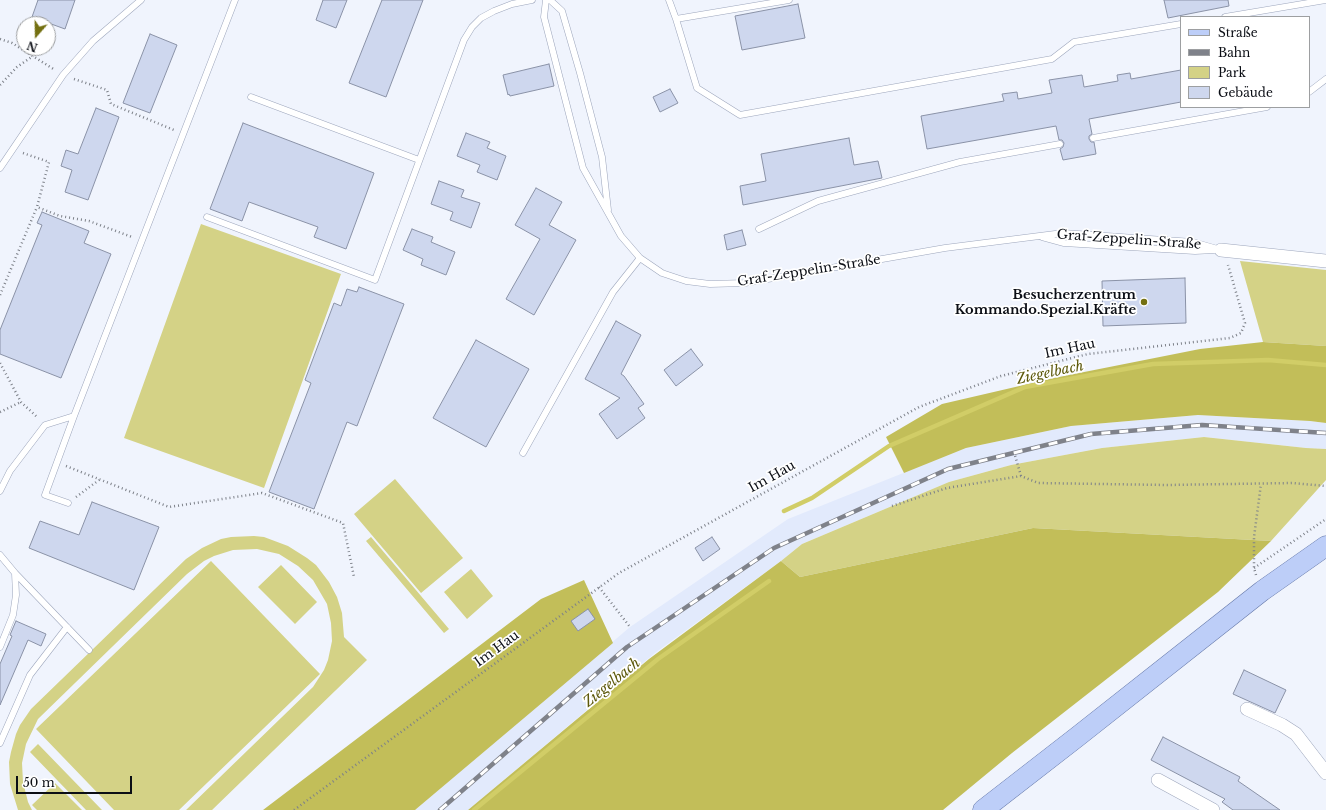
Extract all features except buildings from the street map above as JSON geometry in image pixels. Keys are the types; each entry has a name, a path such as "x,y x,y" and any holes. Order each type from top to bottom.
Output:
{"main road":[{"path":"983,810 1077,738 1262,591 1326,546"}],"street":[{"name":"Graf-Zeppelin-Straße","path":"1222,250 1326,261"},
{"path":"1248,709 1282,725 1296,734 1326,773"},
{"path":"1158,780 1213,810"}],"lane":[{"path":"0,168 63,75 93,41 141,0"},
{"path":"68,503 45,495 74,416 235,0"},
{"path":"207,217 376,280 464,40 472,27 481,18 512,4 532,0"},
{"name":"Graf-Zeppelin-Straße","path":"546,0 544,16 583,168 621,236 640,258 662,273 686,281 710,284 745,283 945,248 1063,233 1193,242 1222,250"},
{"name":"Graf-Zeppelin-Straße","path":"550,0 562,11 580,73 602,157 609,214"},
{"path":"669,0 697,88 740,115 1052,59 1074,42 1180,24"},
{"path":"676,19 790,0"},
{"path":"1231,16 1326,0"},
{"path":"1310,91 1326,79"},
{"path":"251,97 419,160"},
{"path":"1093,138 1261,108"},
{"path":"760,229 818,201 960,162 1060,144"},
{"name":"Graf-Zeppelin-Straße","path":"1037,236 1064,243 1195,251 1222,250"},
{"path":"523,453 613,292 640,258"},
{"path":"0,491 10,471 45,425 74,416"},
{"path":"0,555 15,573 89,650"},
{"path":"0,647 13,615 16,595 15,573"},
{"path":"0,743 30,675 67,627"}],"path":[{"path":"0,39 16,45"},
{"path":"0,85 17,67 33,56 63,75 107,90 111,104 184,134"},
{"path":"0,296 37,207 49,162 12,149"},
{"path":"37,207 60,216 89,221 142,241"},
{"name":"Im Hau","path":"294,810 599,587 626,569 919,407 1001,376 1088,354 1230,338 1241,333 1245,323 1222,250"},
{"path":"0,363 21,402 45,425"},
{"path":"0,412 21,402"},
{"path":"1014,452 1021,476"},
{"path":"56,463 169,507 262,493 343,524 354,577"},
{"path":"892,506 947,488 1021,476 1038,483 1167,485 1292,483 1326,486"},
{"path":"68,503 100,480"},
{"path":"1261,484 1254,537 1254,568 1326,518"},
{"path":"599,587 630,627"}],"shaded area":[{"path":"1263,342 1326,346 1326,423 1198,415 1071,426 966,448 904,473 886,437 942,404 1054,378 1200,349"},
{"path":"1198,415 1326,423 1326,449 1204,437 1102,448 1011,465 949,482 802,544 655,653 468,810 415,810 630,627 788,519 966,448 1071,426"},
{"path":"1033,528 1271,541 1218,592 1012,753 943,810 468,810 649,659 781,561 800,577"},
{"path":"584,580 613,643 415,810 263,810 541,599"}],"green space":[{"path":"201,224 341,274 264,488 124,438"},
{"path":"1240,261 1326,270 1326,346 1263,342"},
{"path":"1204,437 1326,449 1326,480 1271,541 1033,528 800,577 781,561 802,544 949,482 1011,465 1102,448"},
{"path":"395,479 463,558 421,593 354,514"},
{"path":"254,536 264,537 288,546 316,565 329,582 337,597 342,613 344,637 367,660 212,810 186,810 313,687 324,670 332,641 331,623 327,604 313,580 298,566 279,554 257,549 233,550 214,556 204,561 187,574 38,719 26,744 22,763 23,782 28,802 32,810 18,810 10,784 9,762 16,734 20,725 31,709 186,559 202,548 221,539"},
{"path":"371,537 449,629 444,633 366,541"},
{"path":"211,561 320,674 179,810 114,810 36,729"},
{"path":"281,565 317,602 295,624 258,587"},
{"path":"471,569 493,596 467,619 444,592"},
{"path":"38,744 102,810 86,810 30,752"},
{"path":"55,783 82,810 37,810 32,805"}],"waterway":[{"name":"Ziegelbach","path":"784,511 812,498 889,446 1025,387 1153,364 1268,360 1326,365"},
{"name":"Ziegelbach","path":"474,810 658,659 769,581"}],"railway":[{"path":"440,810 627,647 774,548 948,469 1091,434 1202,425 1326,433"}],"place":[{"name":"Besucherzentrum Kommando.Spezial.Kräfte","path":"1144,302"}]}
